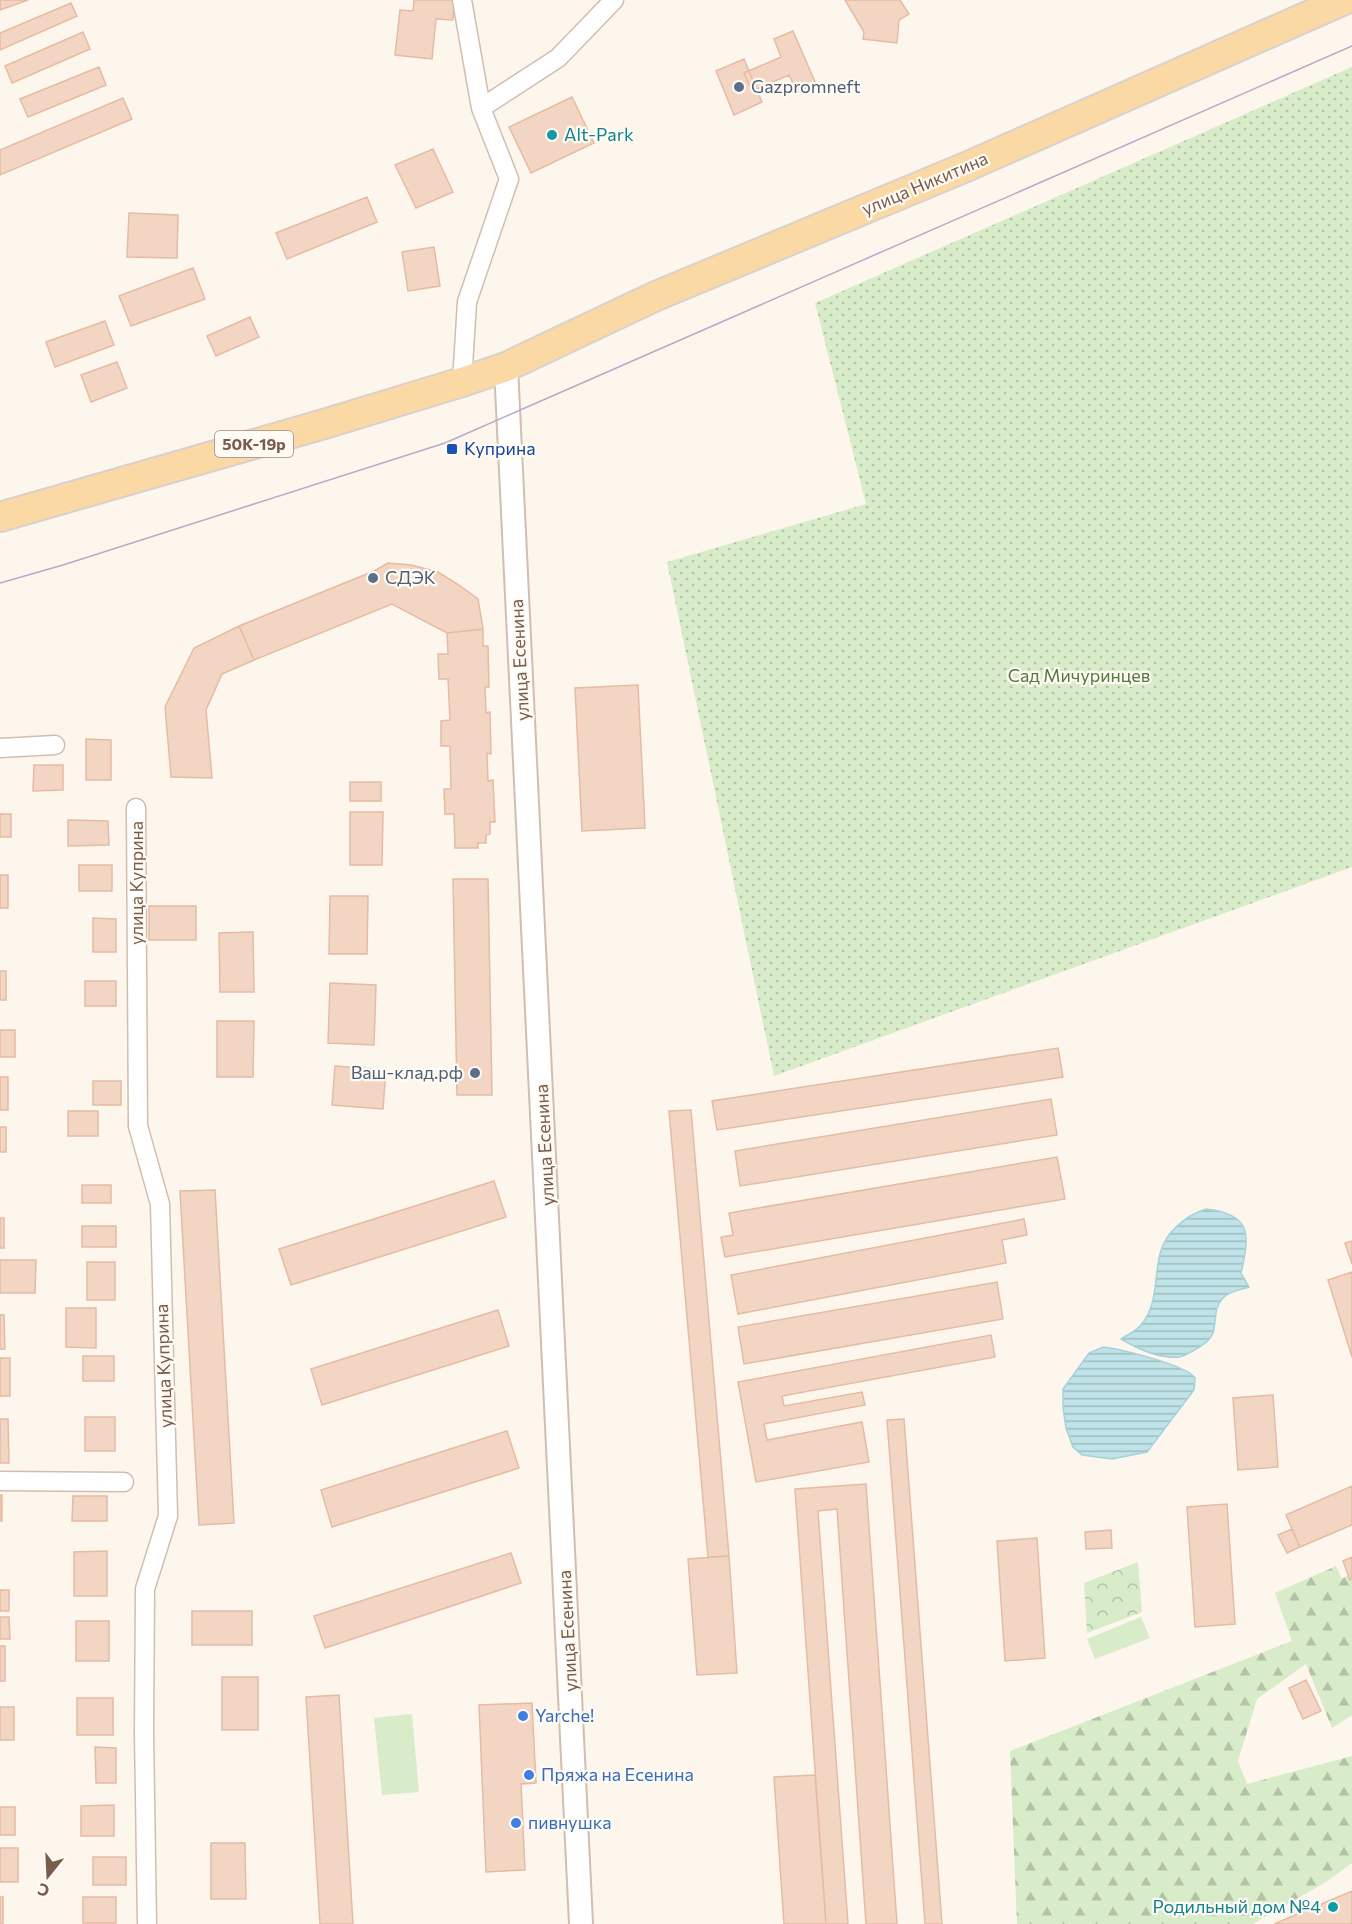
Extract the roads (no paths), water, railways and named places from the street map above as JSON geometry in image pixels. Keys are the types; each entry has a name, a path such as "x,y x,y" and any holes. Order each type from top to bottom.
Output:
{"main road":[{"name":"улица Никитина","path":"506,367 656,297 966,167 1344,0"},
{"name":"50К-19р","path":"0,517 462,382 506,367"}],"street":[{"path":"462,0 481,108 509,179 467,302 462,382"},
{"path":"481,108 558,58 614,0"},
{"name":"улица Есенина","path":"506,367 581,1924"},
{"path":"0,748 55,745"},
{"name":"улица Куприна","path":"136,808 138,1126 160,1204 168,1516 145,1589 144,1732 147,1924"},
{"path":"0,1481 124,1482"}],"water":[{"path":"1206,1209 1221,1212 1240,1221 1246,1237 1241,1273 1249,1287 1231,1292 1223,1298 1218,1306 1210,1338 1183,1356 1156,1355 1121,1339 1138,1328 1148,1315 1155,1289 1158,1263 1166,1239 1185,1219"},
{"path":"1103,1347 1167,1363 1195,1378 1194,1390 1147,1452 1112,1459 1082,1455 1073,1447 1066,1428 1063,1389 1089,1353"}],"tram line":[{"path":"0,583 445,443 1352,46"}],"place":[{"name":"Gazpromneft","path":"739,87"},
{"name":"Alt-Park","path":"552,135"},
{"name":"Куприна","path":"452,449"},
{"name":"СДЭК","path":"373,578"},
{"name":"Ваш-клад.рф","path":"475,1073"},
{"name":"Yarche!","path":"523,1716"},
{"name":"Пряжа на Есенина","path":"529,1775"},
{"name":"пивнушка","path":"516,1823"},
{"name":"Родильный дом №4","path":"1333,1907"}],"park label":[{"name":"Сад Мичуринцев","path":"1079,676"}]}
